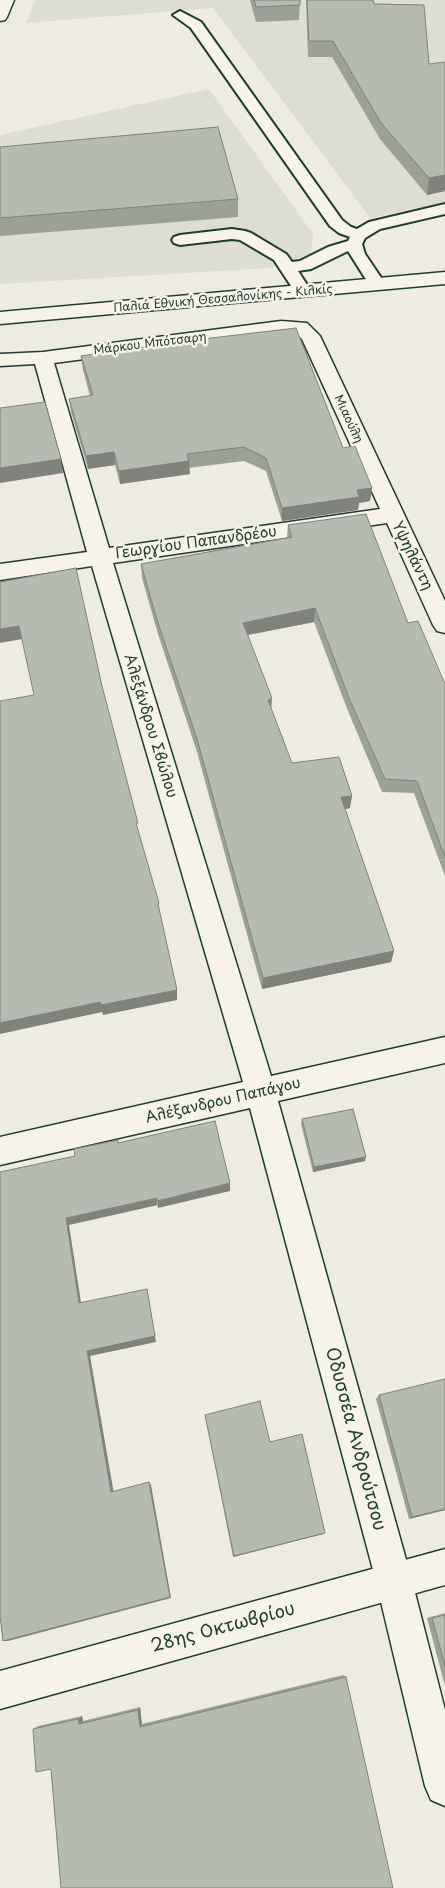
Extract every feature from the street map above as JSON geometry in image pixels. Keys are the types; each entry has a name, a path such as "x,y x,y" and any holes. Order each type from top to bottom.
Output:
{"street":[{"path":"0,17 7,0"},
{"name":"Παλιά Εθνική Θεσσαλονίκης - Κιλκίς","path":"0,318 445,278"},
{"name":"Μάρκου Μπότσαρη","path":"0,360 43,358 300,327"},
{"name":"Μιαούλη","path":"300,327 310,336 392,514"},
{"name":"Αλεξάνδρου Σβώλου","path":"43,358 100,557 260,1092"},
{"name":"Γεωργίου Παπανδρέου","path":"0,572 392,514"},
{"name":"Υψηλάντη","path":"392,514 445,625"},
{"name":"Αλέξανδρου Παπάγου","path":"0,1152 445,1050"},
{"name":"Οδυσσέα Ανδρούτσου","path":"260,1092 394,1581 445,1786"},
{"name":"28ης Οκτωβρίου","path":"0,1690 445,1567"}],"lane":[{"path":"180,15 196,25 336,223 357,239"},
{"path":"288,268 305,265 357,239 375,225 445,209"},
{"path":"180,240 232,234 246,236 275,253 288,268 302,291"},
{"path":"357,239 357,254 378,285"}],"shaded area":[{"path":"35,0 445,0 445,202 370,218 213,8 26,23"},
{"path":"209,89 313,234 311,254 271,268 0,284 0,135"}],"building":[{"path":"254,0 300,0 300,5 256,7"},
{"path":"307,0 373,0 374,4 424,5 429,64 445,62 445,175 429,178 381,123 333,41 309,41"},
{"path":"218,127 238,199 0,218 0,147"},
{"path":"296,328 343,448 355,446 372,488 357,490 359,497 282,508 266,458 244,447 187,454 189,461 119,471 114,452 86,456 69,399 93,395 81,356"},
{"path":"45,402 61,459 0,468 0,408"},
{"path":"366,514 408,623 418,621 445,684 445,857 417,781 385,779 349,698 315,608 243,623 272,698 268,700 292,763 339,757 352,796 341,797 394,951 263,978 197,739 157,620 141,564 292,537 288,525"},
{"path":"76,568 102,686 138,823 136,823 159,903 177,990 101,1005 100,1002 0,1023 0,701 34,695 19,626 0,629 0,582"},
{"path":"353,1109 366,1157 314,1167 302,1119"},
{"path":"215,1121 230,1183 157,1201 157,1198 66,1218 79,1303 147,1289 155,1336 87,1351 111,1492 149,1482 170,1597 3,1641 0,1616 0,1172 75,1156 74,1149 118,1140 118,1143"},
{"path":"445,1379 445,1509 412,1517 379,1395"},
{"path":"260,1401 270,1442 302,1434 325,1533 234,1556 205,1415"},
{"path":"445,1615 445,1666 432,1618"},
{"path":"346,1677 393,1888 61,1888 51,1769 36,1772 33,1729 78,1719 79,1724 138,1710 140,1727"}]}
